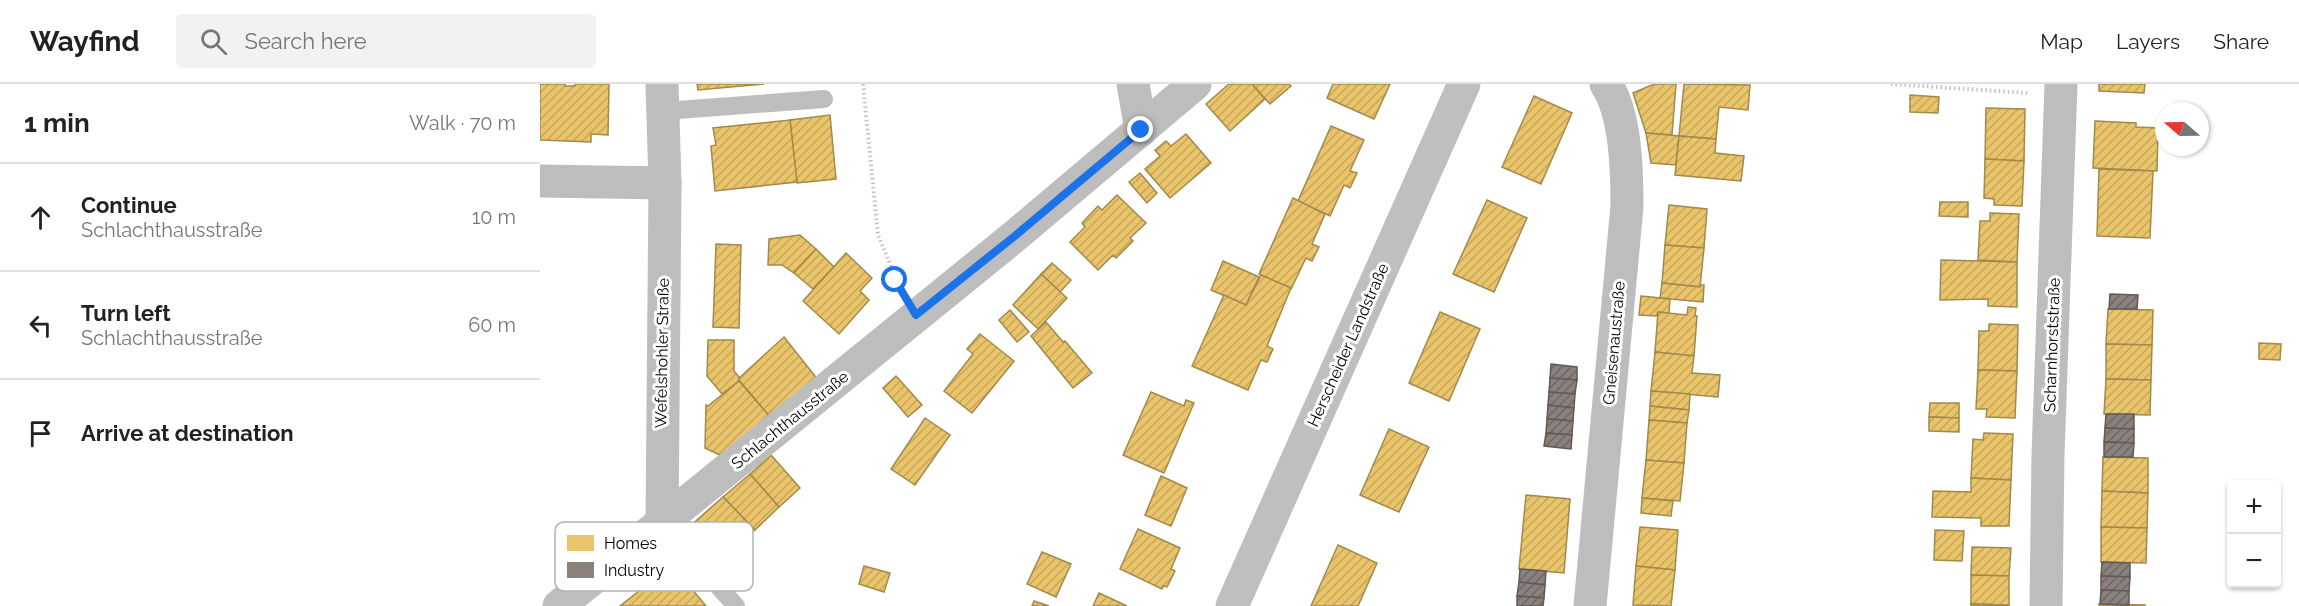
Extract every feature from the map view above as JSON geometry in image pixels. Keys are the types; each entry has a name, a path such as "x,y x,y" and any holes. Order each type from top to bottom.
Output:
{"main road":[{"name":"Herscheider Landstraße","path":"1232,606 1464,84"}],"street":[{"path":"1133,84 1141,130"},
{"name":"Schlachthausstraße","path":"664,522 1016,235 1195,84"},
{"name":"Gneisenaustraße","path":"1590,606 1627,206 1626,151 1613,97 1606,84"},
{"name":"Scharnhorststraße","path":"2046,606 2048,455 2061,89"},
{"name":"Wefelshohler Straße","path":"662,522 663,98"},
{"path":"540,181 664,183"},
{"name":"Schlachthausstraße","path":"559,606 578,591"}],"lane":[{"name":"Wefelshohler Straße","path":"663,98 824,99"},
{"path":"722,591 736,606"}],"path":[{"path":"863,84 878,235 895,280 916,315"},
{"path":"1891,84 2061,89"}],"building: Homes":[{"path":"540,84 575,86 575,84 609,84 608,135 591,134 591,142 540,140"},
{"path":"697,84 764,84 698,90"},
{"path":"1229,84 1252,84 1265,99 1230,131 1206,104"},
{"path":"1252,84 1289,84 1291,86 1270,104"},
{"path":"1333,84 1390,84 1374,119 1327,98"},
{"path":"1654,84 1676,84 1672,135 1646,133 1633,93"},
{"path":"1684,84 1750,85 1748,110 1719,107 1716,139 1679,136"},
{"path":"2099,84 2145,84 2144,93 2099,91"},
{"path":"1910,95 1939,97 1938,113 1910,112"},
{"path":"1534,96 1572,113 1541,184 1502,167"},
{"path":"1986,108 2025,109 2024,161 1985,159"},
{"path":"830,115 836,179 797,183 790,120"},
{"path":"790,120 797,182 715,191 711,146 716,145 713,128"},
{"path":"2095,121 2136,123 2136,127 2155,128 2157,171 2093,168"},
{"path":"1331,126 1364,140 1350,171 1357,173 1350,188 1344,185 1330,216 1298,201"},
{"path":"1646,133 1679,136 1676,165 1651,163"},
{"path":"1186,134 1211,163 1170,198 1145,169 1160,156 1155,150 1166,141 1171,146"},
{"path":"1679,136 1716,139 1715,153 1744,156 1741,181 1675,175"},
{"path":"1985,159 2024,161 2022,206 1994,205 1994,199 1984,198"},
{"path":"2099,169 2153,171 2150,238 2097,236"},
{"path":"1140,173 1157,193 1147,203 1129,182"},
{"path":"1117,195 1146,223 1130,238 1133,241 1116,258 1113,255 1098,270 1070,242 1085,227 1082,223 1098,206 1102,210"},
{"path":"1293,198 1325,214 1312,244 1319,247 1312,261 1306,258 1291,289 1259,274"},
{"path":"1487,200 1527,218 1494,292 1453,274"},
{"path":"1940,202 1968,202 1968,217 1939,216"},
{"path":"1669,205 1707,209 1704,248 1665,245"},
{"path":"1990,213 2019,214 2017,262 1978,260 1980,221 1990,221"},
{"path":"800,235 816,249 794,273 782,265 768,265 769,239"},
{"path":"716,244 741,245 739,328 713,327"},
{"path":"1665,245 1704,248 1700,287 1662,283"},
{"path":"816,249 834,267 813,289 794,273"},
{"path":"846,253 872,278 860,291 869,300 839,334 803,301"},
{"path":"1941,260 2017,262 2017,307 1988,306 1988,299 1940,300"},
{"path":"1223,261 1259,277 1246,305 1211,290"},
{"path":"1052,263 1071,280 1060,292 1041,274"},
{"path":"1041,274 1067,298 1038,329 1013,305"},
{"path":"1261,275 1291,288 1267,346 1273,349 1267,362 1261,360 1248,390 1192,366 1224,295 1246,305"},
{"path":"1662,283 1700,287 1704,285 1703,302 1660,298"},
{"path":"1641,296 1670,299 1669,313 1658,312 1656,316 1639,315"},
{"path":"1688,307 1696,308 1695,316 1697,316 1694,356 1655,352 1658,312 1687,315"},
{"path":"2108,309 2153,310 2152,345 2106,344"},
{"path":"1010,310 1029,332 1017,342 999,320"},
{"path":"1440,312 1480,329 1449,401 1409,383"},
{"path":"1046,322 1092,373 1073,388 1031,336"},
{"path":"1989,324 2018,325 2017,371 1978,370 1979,331 1989,331"},
{"path":"980,334 1014,361 972,413 944,391 973,354 967,349"},
{"path":"784,337 818,380 771,418 738,379"},
{"path":"708,340 734,340 734,371 739,381 722,394 707,376"},
{"path":"2259,343 2281,344 2280,360 2259,359"},
{"path":"2106,344 2152,345 2151,380 2106,379"},
{"path":"1655,352 1694,356 1692,373 1720,375 1718,397 1651,391"},
{"path":"1978,370 2017,371 2015,418 1986,417 1987,409 1976,409"},
{"path":"896,376 922,405 908,417 883,388"},
{"path":"2106,379 2151,380 2150,415 2104,414"},
{"path":"739,381 771,418 724,457 705,448 706,405 708,406"},
{"path":"1651,391 1690,394 1689,410 1650,406"},
{"path":"1151,392 1184,406 1186,400 1194,403 1164,473 1123,455"},
{"path":"1930,403 1959,403 1959,418 1929,417"},
{"path":"1650,406 1689,410 1687,423 1649,420"},
{"path":"1929,417 1959,418 1959,432 1929,431"},
{"path":"925,418 950,435 915,485 891,469"},
{"path":"1649,420 1687,423 1684,463 1646,460"},
{"path":"1389,429 1429,447 1399,512 1360,495"},
{"path":"1984,433 2013,434 2011,480 1971,478 1973,439 1983,440"},
{"path":"771,455 800,488 779,507 750,474"},
{"path":"2103,457 2148,458 2148,493 2102,491"},
{"path":"1646,460 1684,463 1680,501 1642,498"},
{"path":"750,474 779,507 755,530 753,522 747,522 723,497"},
{"path":"1161,476 1187,488 1171,526 1145,515"},
{"path":"1971,478 2011,480 2009,526 1981,526 1981,518 1932,517 1933,491 1971,492"},
{"path":"2102,491 2148,493 2147,528 2101,527"},
{"path":"1526,495 1570,499 1564,573 1519,569"},
{"path":"723,497 747,522 695,522"},
{"path":"1642,498 1673,501 1671,516 1641,513"},
{"path":"1640,527 1678,530 1675,570 1636,566"},
{"path":"2101,527 2147,528 2146,563 2101,562"},
{"path":"1138,529 1180,548 1171,569 1175,571 1167,587 1163,586 1162,589 1120,569"},
{"path":"1935,530 1964,531 1962,561 1934,560"},
{"path":"1338,545 1377,563 1358,606 1311,606"},
{"path":"1972,547 2011,548 2009,576 1971,575"},
{"path":"1042,552 1071,564 1056,597 1027,584"},
{"path":"864,566 890,573 884,592 859,584"},
{"path":"1636,566 1675,570 1671,606 1633,605"},
{"path":"1971,575 2009,576 2009,605 1971,604"},
{"path":"639,591 694,591 706,606 620,606"},
{"path":"1099,593 1127,606 1093,606"},
{"path":"1034,601 1049,606 1032,606"},
{"path":"1971,604 2009,605 2009,606 1971,606"},
{"path":"2099,604 2145,605 2145,606 2099,606"}],"building: Industry":[{"path":"2110,294 2138,295 2137,309 2109,309"},
{"path":"1551,364 1577,367 1577,380 1550,378"},
{"path":"1550,378 1577,380 1575,394 1549,392"},
{"path":"1549,392 1575,394 1574,408 1548,405"},
{"path":"1548,405 1574,408 1573,421 1547,419"},
{"path":"2106,414 2134,414 2134,429 2105,428"},
{"path":"1547,419 1573,421 1572,435 1546,433"},
{"path":"2105,428 2134,429 2134,443 2104,442"},
{"path":"1546,433 1572,435 1571,449 1544,446"},
{"path":"2104,442 2134,443 2133,457 2104,457"},
{"path":"2102,562 2130,563 2130,577 2101,576"},
{"path":"1520,569 1546,571 1545,585 1519,582"},
{"path":"2101,576 2130,577 2129,591 2101,590"},
{"path":"1519,582 1545,585 1544,598 1517,596"},
{"path":"2101,590 2129,591 2129,605 2100,604"},
{"path":"1517,596 1544,598 1543,606 1517,606"}],"route":[{"path":"895,280 916,315 1141,130"}]}
